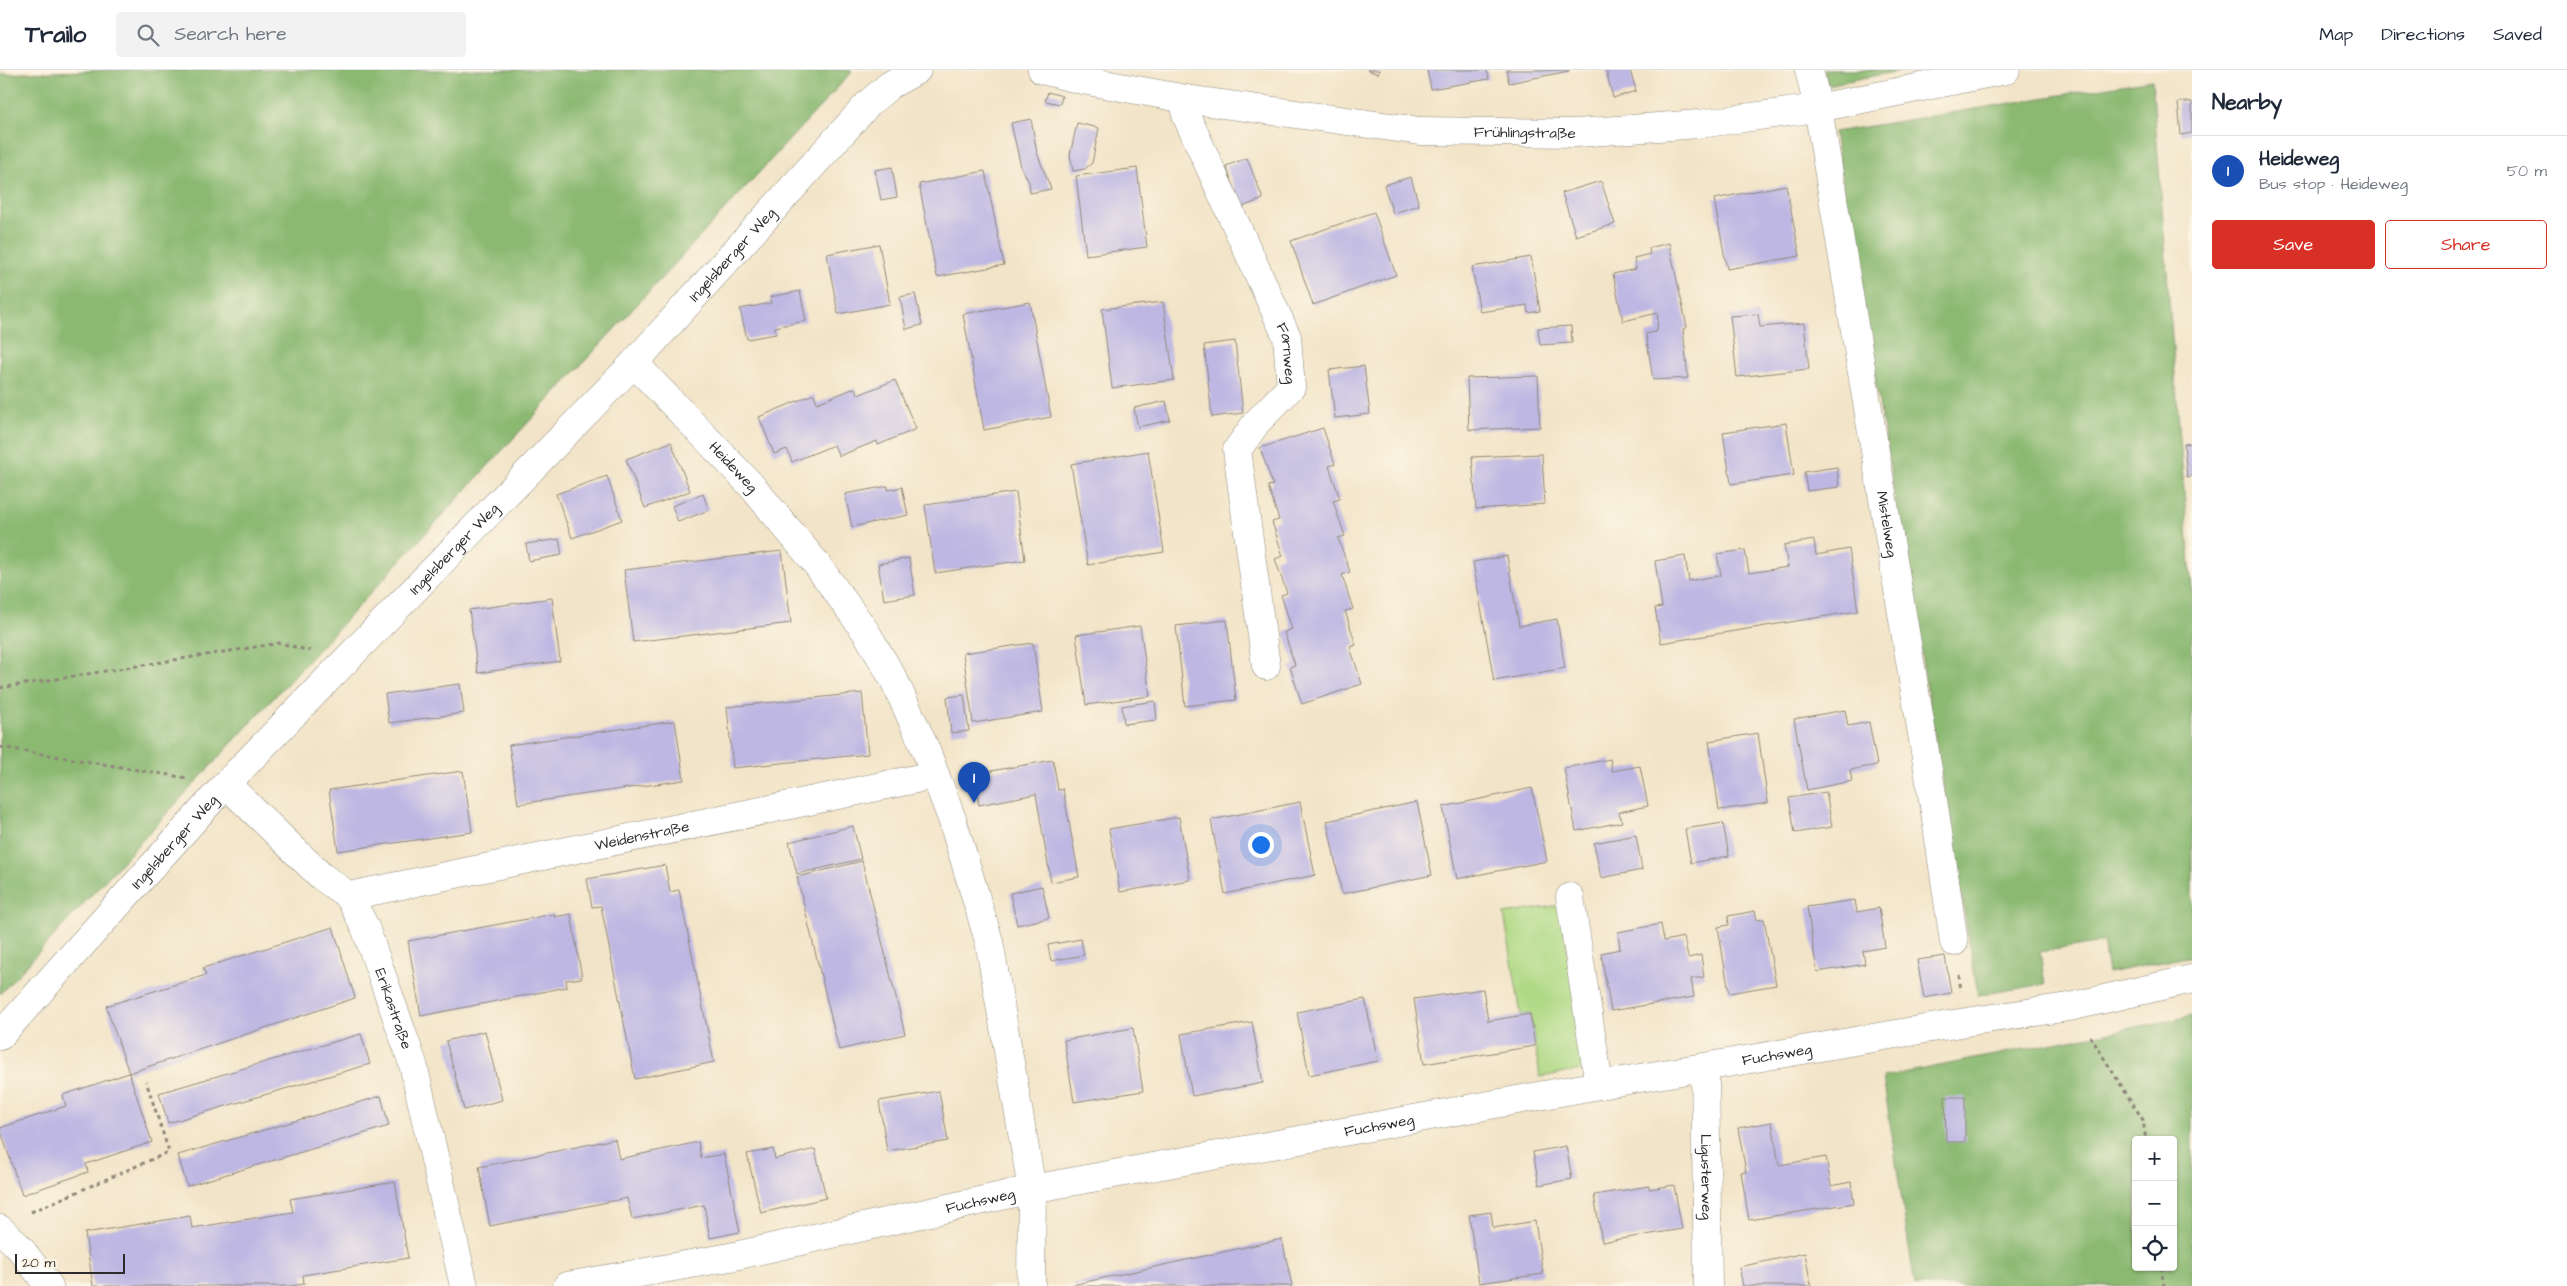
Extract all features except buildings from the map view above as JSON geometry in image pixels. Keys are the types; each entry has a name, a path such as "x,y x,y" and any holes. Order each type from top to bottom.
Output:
{"street":[{"name":"Frühlingstraße","path":"1042,70 1077,80 1186,99 1420,131 1576,133 1699,124 1818,108 2006,70"},
{"name":"Mistelweg","path":"1809,70 1818,108 1905,642 1935,812 1954,942"},
{"name":"Ingelsberger Weg","path":"0,1036 226,784 634,363 868,102 908,72"},
{"name":"Farnweg","path":"1186,99 1186,115 1287,337 1291,387 1256,422 1237,450 1266,666"},
{"name":"Heideweg","path":"634,363 750,484 815,562 862,625 894,680 935,775 952,819 989,941 1032,1190 1031,1286"},
{"name":"Weidenstraße","path":"349,896 935,775"},
{"name":"Erikastraße","path":"226,784 321,876 349,896 365,927 413,1064 464,1286"},
{"path":"1570,897 1599,1085"},
{"name":"Fuchsweg","path":"567,1286 730,1257 1032,1190 1599,1085 1966,1022 2069,1007 2192,979"},
{"name":"Ligusterweg","path":"1705,1068 1708,1286"},
{"path":"0,1229 19,1247 48,1286"}],"path":[{"path":"0,688 280,643 346,661"},
{"path":"0,747 226,784"},
{"path":"1954,942 1966,1022"},
{"path":"2069,1007 2143,1120 2145,1136"},
{"path":"24,1215 169,1152 146,1081"},
{"path":"2162,1271 2164,1286"}],"green space":[{"path":"115,70 849,70 852,72 0,994 0,74"},
{"path":"1824,70 1904,70 1827,85"},
{"path":"2152,80 2192,592 2192,956 2108,973 2103,942 2040,952 2045,984 1978,995 1834,132"},
{"path":"1560,905 1587,1069 1540,1077 1530,1014 1521,1015 1504,914"},
{"path":"2192,1016 2192,1286 1915,1286 1883,1077"}],"place":[{"name":"Heideweg","path":"974,803"}]}
